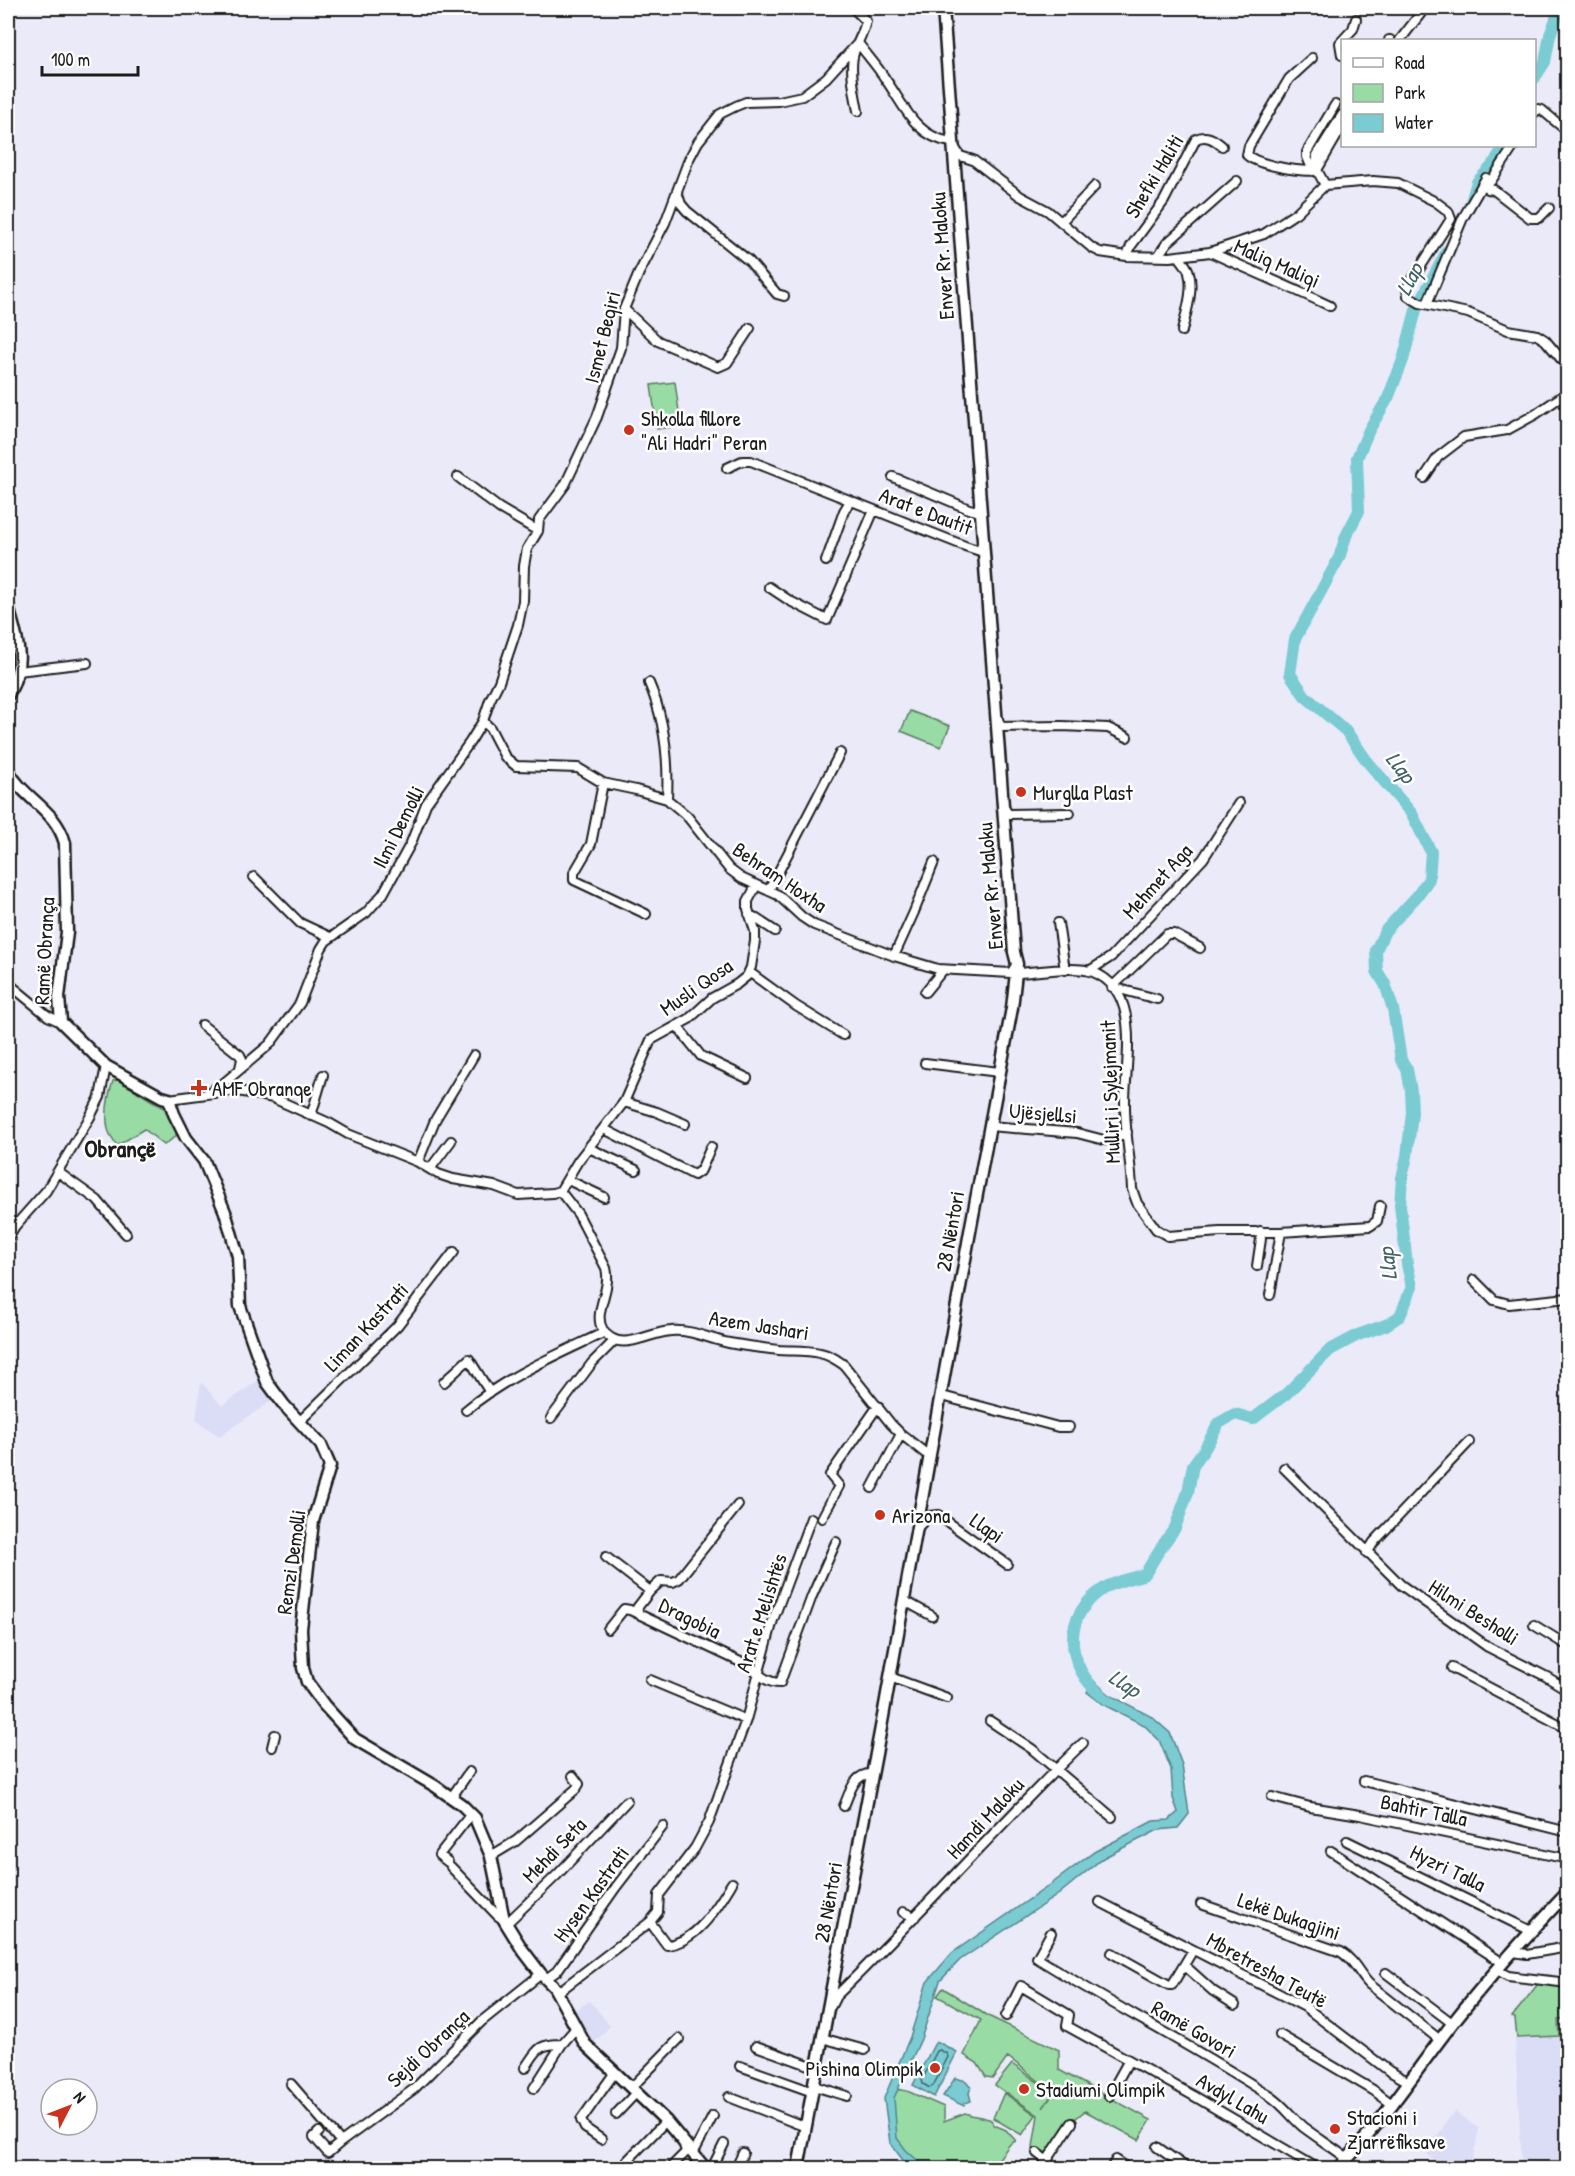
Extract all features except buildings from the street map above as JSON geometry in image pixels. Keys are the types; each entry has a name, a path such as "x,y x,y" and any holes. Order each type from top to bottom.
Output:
{"main road":[{"name":"Enver Rr. Maloku","path":"943,8 1014,952 1017,964"},
{"path":"8,606 18,648 18,671 8,695"},
{"name":"Ramë Obrança","path":"8,770 20,789 53,817 65,843 67,932 59,997 61,1022 106,1066 169,1099"},
{"name":"28 Nëntori","path":"798,2169 942,1396 1012,1008 1017,964"},
{"name":"Remzi Demolli","path":"169,1099 186,1138 204,1161 225,1212 238,1256 240,1306 255,1352 273,1391 324,1449 330,1466 313,1521 301,1629 303,1668 308,1682 324,1705 355,1738 435,1786 471,1814 479,1824 491,1856 506,1922 522,1949 547,1980 585,2044 620,2080 666,2121 706,2168"},
{"path":"1339,2169 1392,2104 1452,2023 1531,1931 1568,1892"}],"street":[{"path":"853,8 866,21 852,62 858,111"},
{"path":"1401,39 1425,8"},
{"path":"1344,39 1353,29 1356,19"},
{"path":"858,43 918,127 927,134 946,142 951,142 952,133"},
{"name":"Ismet Beqiri","path":"539,520 566,485 597,417 619,354 624,309 639,273 654,247 698,141 720,114 746,102 779,101 802,96 826,78 858,43"},
{"path":"1312,58 1289,80 1249,146 1247,155 1268,164 1315,171"},
{"path":"1325,185 1308,162 1307,152 1335,105"},
{"path":"1536,111 1542,110 1568,132"},
{"path":"1315,171 1317,154 1341,117"},
{"path":"1315,171 1341,129"},
{"name":"Shefki Haliti","path":"1127,256 1131,246 1164,201 1196,139 1202,136 1222,146"},
{"path":"954,147 960,156 973,160 1020,196 1048,212 1092,249 1127,256 1179,256 1210,252 1264,234 1296,213 1325,185 1373,181 1393,182 1436,201 1448,211 1451,219 1406,293 1424,304 1468,313 1508,330 1537,335 1545,340 1568,366"},
{"path":"1486,178 1491,182 1513,147"},
{"path":"1486,178 1488,189 1494,190 1530,218 1539,218 1549,208"},
{"path":"1424,304 1462,218 1486,178"},
{"path":"1158,256 1167,243 1237,181"},
{"path":"1061,222 1095,186"},
{"path":"677,192 687,212 749,261 777,294 783,296"},
{"name":"Maliq Maliqi","path":"1210,252 1270,277 1330,306"},
{"path":"1179,256 1189,271 1190,277 1188,303 1182,331"},
{"path":"624,309 658,341 718,367 727,363 750,328"},
{"path":"1424,478 1438,457 1464,437 1506,430 1536,414 1568,392"},
{"name":"Arat e Dautit","path":"727,468 742,461 751,460 973,549 980,550 983,542"},
{"path":"458,477 499,508 538,531"},
{"path":"893,477 969,509 977,511 981,502"},
{"name":"Arat e Dautit","path":"826,561 844,511 850,501"},
{"path":"769,587 827,620 874,510"},
{"name":"Ilmi Demolli","path":"206,1094 225,1082 270,1044 296,1011 321,949 330,937 366,913 383,894 411,843 426,804 483,721 518,625 523,601 527,549 538,531 539,520"},
{"path":"18,671 87,663"},
{"path":"649,683 666,741 667,799"},
{"path":"998,718 1001,727 1108,728 1127,737"},
{"name":"Behram Hoxha","path":"483,721 490,728 505,757 512,764 525,768 564,766 578,768 603,783 667,799 687,816 729,869 756,886 769,890 814,925 894,957 943,970 1011,973 1017,964"},
{"path":"769,890 840,753"},
{"path":"603,783 591,844 574,873 574,880 646,914"},
{"name":"Mehmet Aga","path":"1089,971 1107,961 1203,859 1239,803"},
{"name":"Enver Rr. Maloku","path":"1003,805 1008,814 1070,813"},
{"path":"894,957 915,912 933,862"},
{"path":"254,877 300,923 330,937"},
{"name":"Musli Qosa","path":"560,1191 622,1105 651,1040 689,1019 712,998 737,984 749,972 755,931 749,914 748,901 756,886"},
{"path":"749,914 775,931"},
{"path":"1058,923 1065,970"},
{"path":"1112,987 1167,934 1174,934 1200,948"},
{"path":"1017,964 1019,973 1089,971"},
{"path":"925,992 943,970"},
{"name":"Mulliri i Sylejmanit","path":"1089,971 1102,977 1112,987 1124,1007 1128,1026 1125,1103 1133,1194 1137,1203 1160,1233 1173,1237 1220,1232 1281,1232 1370,1226 1377,1221 1380,1206"},
{"path":"749,972 796,1006 843,1035"},
{"path":"8,983 48,1016 61,1022"},
{"name":"Mulliri i Sylejmanit","path":"1112,987 1157,999"},
{"path":"202,1025 240,1055 242,1059 240,1068"},
{"path":"677,1026 701,1056 747,1078"},
{"path":"418,1162 435,1120 474,1055"},
{"path":"926,1063 999,1072"},
{"path":"8,1238 15,1226 46,1191 58,1172 95,1107 103,1086 106,1066"},
{"path":"311,1116 323,1075"},
{"path":"169,1099 229,1091 253,1094 282,1101 348,1134 418,1162 438,1174 453,1179 494,1186 514,1195 560,1191 578,1214 606,1268 608,1277 599,1319 605,1332 615,1341 592,1363 551,1418"},
{"path":"622,1105 657,1112 685,1124"},
{"name":"Ujësjellsi","path":"989,1126 1077,1133 1104,1140 1111,1140 1127,1132"},
{"path":"604,1129 694,1175 701,1170 711,1147"},
{"path":"430,1168 451,1140"},
{"path":"589,1148 636,1170"},
{"path":"58,1172 97,1200 126,1234"},
{"path":"568,1180 604,1197"},
{"path":"1257,1266 1260,1231"},
{"path":"1270,1295 1281,1232"},
{"name":"Liman Kastrati","path":"299,1422 391,1333 454,1252"},
{"path":"1474,1280 1494,1300 1509,1304 1568,1298"},
{"name":"Azem Jashari","path":"615,1341 631,1341 676,1330 730,1343 822,1353 837,1359 844,1365 901,1434 930,1455"},
{"path":"466,1410 489,1391 519,1374 605,1332"},
{"path":"444,1382 469,1359 489,1391"},
{"path":"942,1396 1058,1427 1069,1427"},
{"path":"822,1518 839,1486 830,1475 878,1406"},
{"path":"872,1488 901,1434"},
{"path":"1367,1553 1374,1542 1469,1443"},
{"name":"Hilmi Besholli","path":"1284,1468 1401,1585 1488,1647 1568,1690"},
{"path":"639,1614 637,1608 650,1591 661,1581 673,1582 679,1579 738,1505"},
{"name":"Llapi","path":"918,1527 929,1516 938,1515 1007,1564"},
{"name":"Arat e Melishtës","path":"650,1922 658,1912 659,1894 706,1831 746,1720 771,1628 811,1518"},
{"path":"759,1677 780,1683 836,1542"},
{"path":"606,1557 650,1591"},
{"path":"903,1600 932,1616"},
{"name":"Dragobia","path":"608,1629 624,1610 639,1614 679,1635 751,1667 759,1677"},
{"path":"1534,1625 1568,1646"},
{"path":"1452,1668 1568,1729"},
{"path":"890,1677 947,1698"},
{"path":"650,1680 746,1720"},
{"path":"990,1721 1032,1749 1112,1817"},
{"path":"272,1747 275,1735"},
{"name":"Hamdi Maloku","path":"828,2012 836,1996 933,1901 1025,1800 1083,1743"},
{"path":"451,1798 469,1772"},
{"path":"844,1806 857,1779 863,1774 872,1774"},
{"path":"491,1856 516,1840 576,1789 579,1784 573,1776"},
{"path":"1364,1780 1568,1832"},
{"name":"Bahtir Talla","path":"1272,1797 1310,1807 1360,1815 1568,1859"},
{"name":"Mehdi Seta","path":"506,1922 557,1875 627,1801"},
{"path":"471,1814 439,1855 506,1922"},
{"name":"Hysen Kastrati","path":"547,1980 557,1971 616,1887 663,1826"},
{"name":"Hyzri Talla","path":"1347,1841 1531,1931"},
{"path":"1330,1851 1500,1967 1508,1976 1568,1983"},
{"path":"547,1980 561,1990 650,1922 668,1945 679,1944 711,1917 732,1883"},
{"name":"Mbretresha Teutë","path":"1100,1902 1305,2007 1389,2071 1409,2082"},
{"name":"Lekë Dukagjini","path":"1201,1904 1341,1952 1353,1961 1369,1984 1440,2040"},
{"path":"903,1912 915,1917"},
{"name":"Ramë Govori","path":"1052,1933 1037,1958 1144,2022 1224,2066 1286,2108 1301,2125 1348,2159"},
{"path":"1513,1952 1527,1953 1568,1947"},
{"path":"1112,1953 1172,1985 1193,1950"},
{"path":"1184,1965 1214,1991 1235,2005"},
{"path":"1386,1973 1452,2023"},
{"name":"Sejdi Obrança","path":"341,2142 414,2089 482,2021 547,1980"},
{"name":"Avdyl Lahu","path":"1006,2016 1021,1986 1070,2015 1067,2026 1317,2169"},
{"path":"534,2088 562,2044 576,2028"},
{"path":"1280,2035 1373,2090 1392,2104"},
{"path":"822,2038 866,2050"},
{"path":"620,2080 633,2086 679,2039"},
{"path":"525,2068 538,2048 547,2044 562,2044"},
{"path":"756,2046 817,2068"},
{"path":"1109,2096 1129,2060"},
{"path":"740,2066 813,2089 847,2096"},
{"path":"601,2139 585,2128 580,2120 613,2075 610,2070"},
{"path":"291,2084 341,2142 328,2153 314,2137 319,2132"},
{"path":"616,2114 634,2095 639,2095"},
{"path":"729,2097 806,2127"},
{"path":"693,2154 713,2116"},
{"path":"627,2161 666,2121"},
{"path":"1037,2153 1045,2165 1072,2123"},
{"path":"670,2169 686,2152 682,2141"},
{"name":"Remzi Demolli","path":"706,2168 724,2144"},
{"path":"1157,2147 1187,2169"},
{"path":"736,2169 742,2152"},
{"path":"1111,2169 1116,2160 1128,2169"}],"shaded area":[{"path":"259,1380 273,1400 219,1436 196,1420 201,1382 222,1406"},
{"path":"1537,1982 1567,1985 1567,2168 1522,2168 1514,2019 1510,2019"},
{"path":"590,2001 610,2026 592,2046 573,2012"},
{"path":"1454,2111 1479,2129 1470,2168 1444,2168 1426,2153"}],"green space":[{"path":"675,382 681,426 657,429 651,385"},
{"path":"910,711 950,726 941,747 901,731"},
{"path":"118,1080 169,1111 176,1127 176,1136 164,1145 144,1129 117,1146 109,1131 107,1118 111,1087 113,1081"},
{"path":"1538,1984 1567,1987 1567,2019 1558,2019 1559,2036 1517,2038 1515,2018 1512,2017"},
{"path":"943,1988 986,2015 1059,2050 1059,2070 1151,2120 1139,2140 1085,2111 1071,2122 1047,2157 1033,2147 1038,2115 995,2085 1012,2064 1053,2093 1043,2108 1054,2093 1008,2057 993,2078 986,2077 977,2063 964,2055 981,2020 937,1996"},
{"path":"895,2089 907,2091 944,2107 944,2121 965,2113 985,2118 1006,2130 1016,2141 1010,2144 992,2168 917,2168 894,2141 890,2099"},
{"path":"1004,2093 1036,2115 1022,2135 993,2118"}],"water":[{"path":"1094,1681 1110,1695 1152,1717 1170,1733 1182,1765 1189,1814 1178,1828 1158,1830 1103,1858 1059,1894 960,1960 940,1981 921,2039 894,2098 897,2138 906,2150 926,2168 909,2168 890,2143 884,2098 910,2037 927,1982 952,1953 1094,1852 1153,1821 1169,1820 1178,1812 1173,1798 1171,1769 1159,1740 1144,1725 1104,1705 1087,1692"},
{"name":"Pishina Olimpik","path":"936,2041 957,2052 934,2097 913,2085"},
{"path":"955,2078 966,2081 971,2087 969,2093 971,2101 965,2103 964,2106 943,2096"}],"waterway":[{"name":"Llap","path":"1536,76 1545,62 1550,35 1560,8"},
{"name":"Llap","path":"1470,206 1477,182 1493,165 1503,147"},
{"name":"Llap","path":"1102,1696 1089,1683 1080,1669 1073,1640 1075,1625 1081,1611 1091,1598 1106,1587 1145,1574 1175,1528 1188,1492 1193,1465 1219,1423 1235,1414 1253,1419 1286,1394 1330,1350 1358,1335 1386,1325 1400,1316 1412,1287 1400,1205 1412,1113 1411,1091 1407,1069 1401,1060 1393,1009 1385,984 1377,971 1376,950 1385,931 1417,896 1429,879 1431,852 1412,814 1367,761 1346,731 1305,696 1290,674 1295,639 1339,558 1346,536 1359,511 1357,458 1369,430 1388,398 1403,360 1416,310 1447,251"}],"place":[{"name":"Shkolla fillore \"Ali Hadri\" Peran","path":"629,430"},
{"name":"Murglla Plast","path":"1021,792"},
{"name":"AMF Obranqe","path":"199,1088"},
{"name":"Arizona","path":"880,1515"},
{"name":"Pishina Olimpik","path":"935,2068"},
{"name":"Stadiumi Olimpik","path":"1024,2089"},
{"name":"Stacioni i Zjarrëfiksave","path":"1335,2129"}],"district":[{"name":"Obrançë","path":"120,1148"}]}
